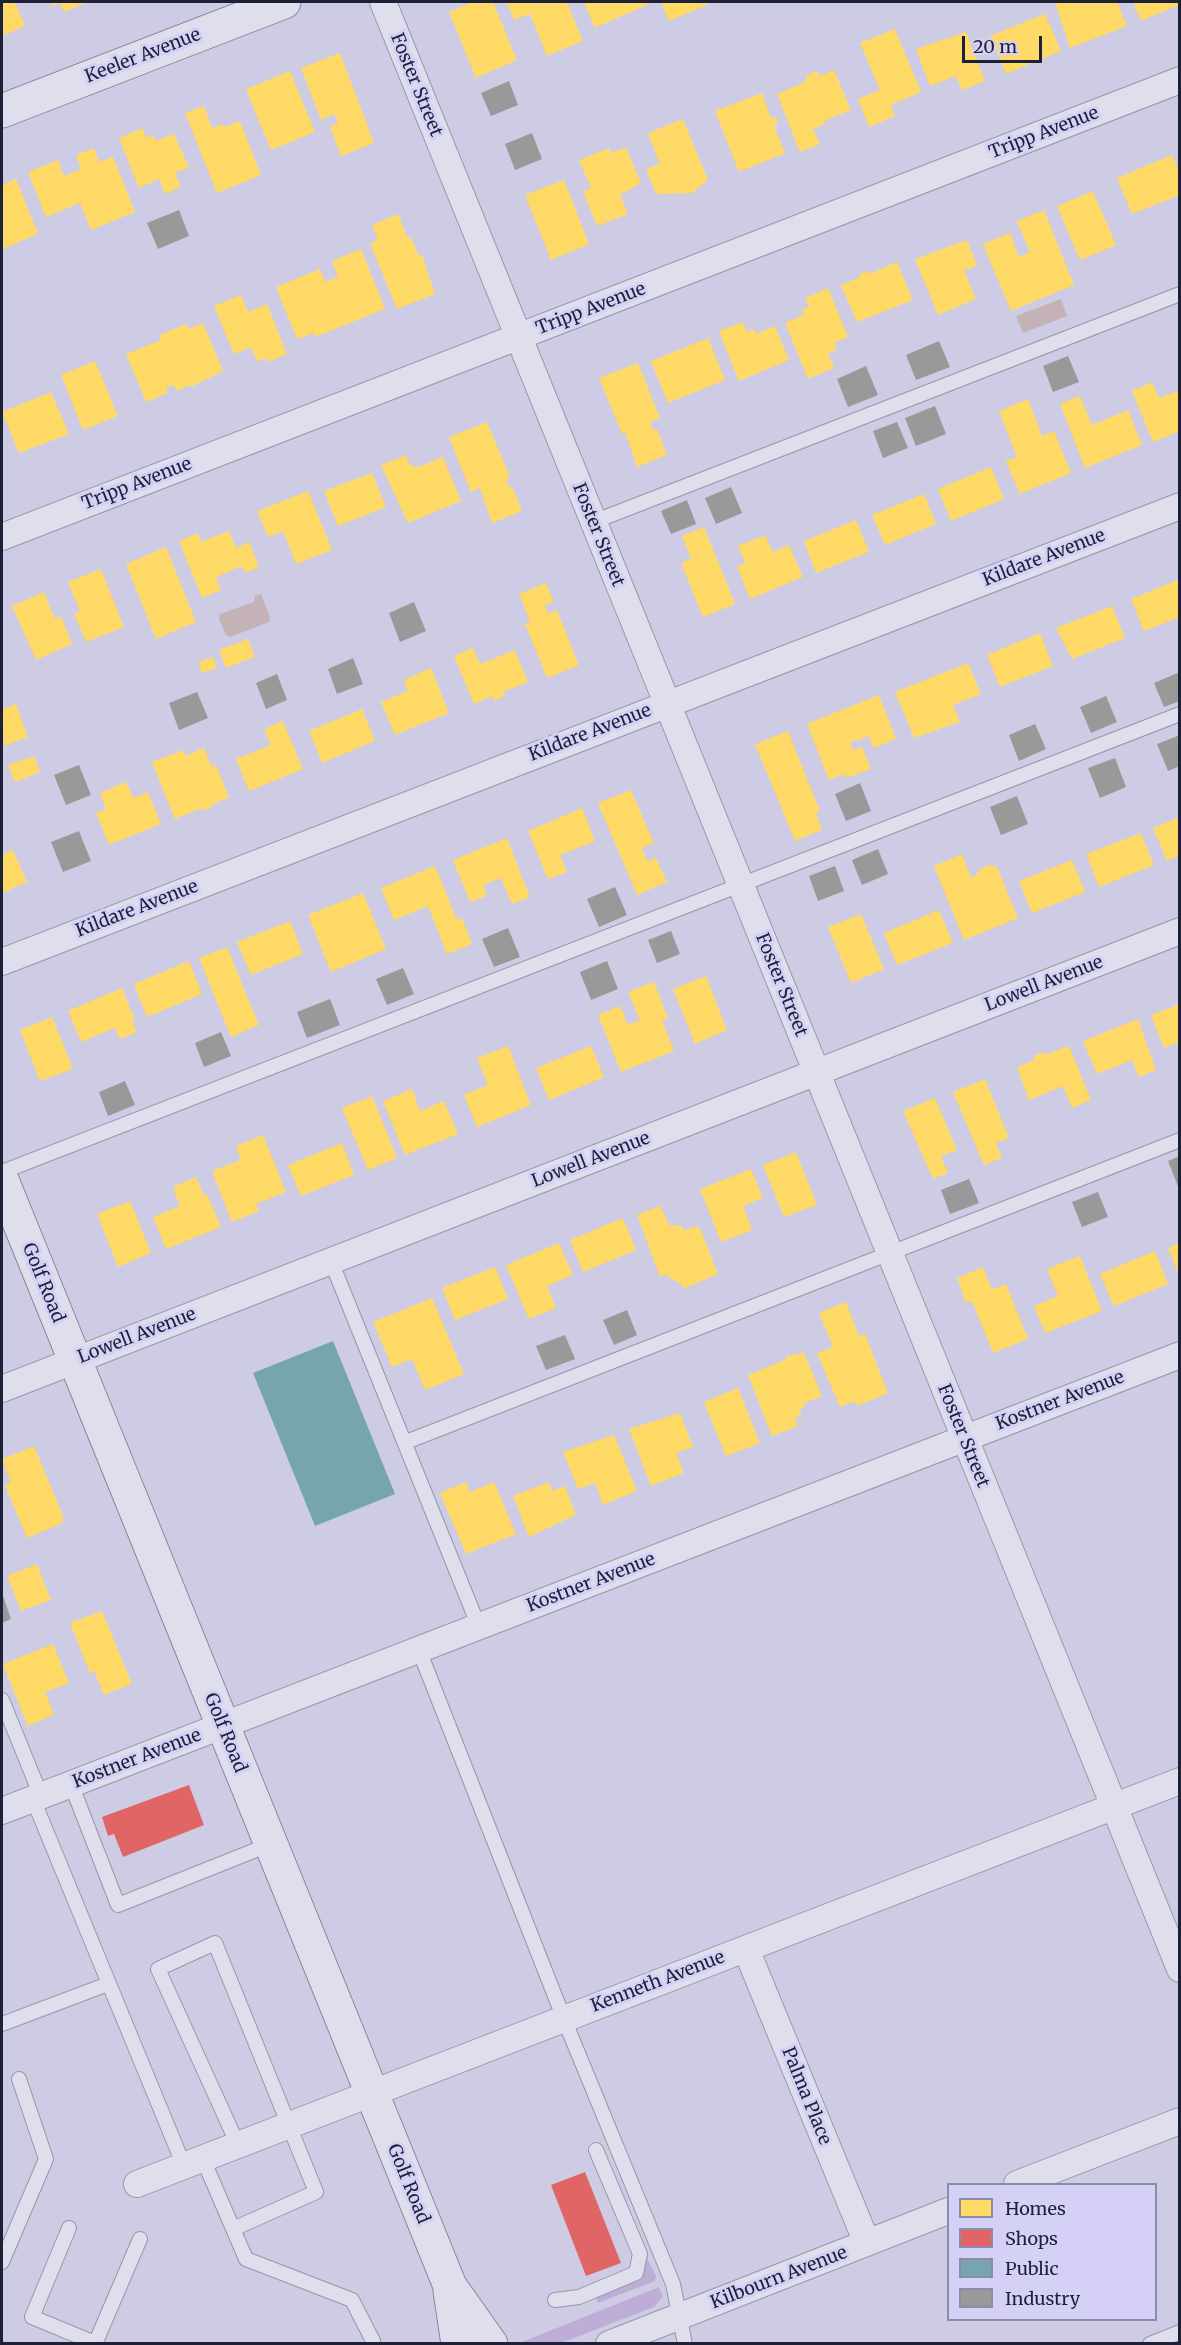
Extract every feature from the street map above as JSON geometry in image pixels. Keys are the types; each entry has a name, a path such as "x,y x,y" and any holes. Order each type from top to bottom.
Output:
{"main road":[{"name":"Keeler Avenue","path":"2,111 284,2"},
{"name":"Golf Road","path":"2,1180 450,2286 491,2343"},
{"name":"Golf Road","path":"450,2286 458,2343"}],"street":[{"name":"Foster Street","path":"382,2 1179,1969"},
{"name":"Tripp Avenue","path":"2,537 1179,80"},
{"name":"Kildare Avenue","path":"2,962 1179,506"},
{"name":"Lowell Avenue","path":"2,1389 1179,931"},
{"name":"Kostner Avenue","path":"2,1811 1179,1355"},
{"name":"Kenneth Avenue","path":"137,2184 1179,1780"},
{"name":"Palma Place","path":"746,1949 867,2244"},
{"path":"1020,2183 1179,2121"},
{"name":"Kilbourn Avenue","path":"609,2343 947,2211"}],"lane":[{"path":"593,522 1179,294"},
{"path":"2,1172 1179,714"},
{"path":"406,1442 1179,1140"},
{"path":"332,1261 479,1627"},
{"path":"419,1650 564,2019 673,2284 685,2343"},
{"path":"2,1700 108,1984 194,2162 233,2229 246,2259 352,2300 372,2343"},
{"path":"70,1784 118,1905 271,1844"},
{"path":"233,2229 316,2192 215,1943 158,1969 238,2145"},
{"path":"2,2024 108,1984"},
{"path":"2,2262 46,2159 19,2079"},
{"path":"555,2300 579,2297 636,2272 640,2254 596,2150"},
{"path":"69,2228 32,2318 96,2343 140,2239"},
{"path":"1150,2343 1179,2332"}],"shaded area":[{"path":"1061,299 1067,316 1023,333 1016,316"},
{"path":"261,594 270,617 269,622 230,637 226,635 219,619 220,614 254,602 255,596"},
{"path":"646,2256 656,2276 655,2281 598,2303 595,2296"},
{"path":"659,2287 663,2297 654,2307 561,2343 522,2342"}],"building: Homes":[{"path":"2,2 15,2 25,26 2,36"},
{"path":"51,2 88,2 64,12 60,3 53,6"},
{"path":"473,2 493,2 517,60 476,78 449,12"},
{"path":"507,2 567,2 583,41 547,56 530,14 514,20"},
{"path":"584,2 648,2 649,4 595,28"},
{"path":"661,2 705,2 707,5 669,21"},
{"path":"1055,2 1117,2 1127,26 1070,48"},
{"path":"1133,2 1178,2 1179,5 1141,21"},
{"path":"1045,14 1061,51 1006,74 990,36"},
{"path":"895,29 921,92 891,105 895,116 869,127 858,99 880,90 860,43"},
{"path":"966,32 985,81 962,90 956,76 930,86 916,49"},
{"path":"340,53 374,143 341,156 330,127 338,123 334,114 321,120 301,68"},
{"path":"834,70 851,110 824,121 825,124 813,129 820,144 800,152 777,94 805,82 807,75 816,71 820,76"},
{"path":"290,71 315,132 271,150 246,89"},
{"path":"762,93 771,118 775,116 778,124 774,126 785,153 739,172 715,111"},
{"path":"204,106 212,128 222,124 224,127 240,121 261,175 217,193 185,113"},
{"path":"683,119 708,180 692,193 656,194 646,169 660,164 648,133"},
{"path":"143,128 146,138 153,135 156,141 174,134 189,167 175,173 181,187 165,194 159,179 139,188 119,138"},
{"path":"626,147 641,183 620,195 628,214 597,226 583,191 591,188 579,160 609,148 611,153"},
{"path":"94,148 99,162 113,157 135,212 91,230 80,203 46,217 28,172 58,160 64,176 81,169 76,155"},
{"path":"1172,155 1180,174 1180,195 1132,214 1117,178"},
{"path":"16,179 38,234 2,249 2,185"},
{"path":"564,180 589,244 551,260 525,195"},
{"path":"1093,191 1116,245 1080,260 1057,206"},
{"path":"1044,210 1074,285 1011,311 983,244 1010,233 1019,257 1030,252 1017,221"},
{"path":"398,214 408,239 411,237 419,256 422,255 435,294 397,309 370,243 378,240 372,225"},
{"path":"967,240 977,265 964,271 976,299 938,315 915,259"},
{"path":"361,249 385,309 315,337 314,333 297,339 276,287 320,269 325,282 338,277 332,261"},
{"path":"897,262 913,300 857,322 841,285 860,277 859,274 867,271 869,274"},
{"path":"828,288 848,337 834,343 837,350 828,353 834,368 808,379 785,323 804,315 801,310 809,307 805,298"},
{"path":"241,295 248,312 267,304 287,354 268,362 266,358 257,361 251,347 234,354 214,306"},
{"path":"743,322 747,332 754,329 756,334 775,326 789,360 739,381 719,331"},
{"path":"203,323 223,371 191,387 190,385 176,391 174,385 166,388 168,393 146,402 126,354 161,340 160,335 186,324 188,329"},
{"path":"708,338 725,380 668,403 651,361"},
{"path":"95,361 118,416 83,430 61,375"},
{"path":"638,363 660,418 650,422 653,430 657,429 667,455 637,467 625,432 622,434 599,378"},
{"path":"1152,382 1159,398 1180,390 1180,431 1153,442 1132,391"},
{"path":"51,392 69,434 19,453 2,412"},
{"path":"1080,396 1092,425 1128,410 1142,445 1085,468 1060,404"},
{"path":"1028,399 1042,436 1054,431 1071,473 1020,494 1006,461 1017,457 999,411"},
{"path":"487,422 510,477 506,479 509,487 512,486 522,511 492,523 480,488 471,492 449,437"},
{"path":"406,455 410,465 418,467 443,457 461,501 408,523 381,465"},
{"path":"991,467 1004,499 951,521 938,489"},
{"path":"372,473 386,507 338,526 324,491"},
{"path":"308,491 332,550 296,564 283,531 268,537 257,511"},
{"path":"924,494 936,524 885,545 872,515"},
{"path":"856,520 869,552 816,573 804,541"},
{"path":"704,527 735,604 703,617 681,563 691,559 682,536"},
{"path":"229,531 236,548 249,542 259,567 245,573 242,566 216,577 221,590 202,598 179,541 198,533 201,542"},
{"path":"765,535 773,552 789,545 803,577 750,599 737,566 745,563 738,546"},
{"path":"166,547 196,622 156,639 126,564"},
{"path":"101,569 124,627 86,642 74,613 80,611 68,582"},
{"path":"1180,579 1180,617 1144,631 1131,599"},
{"path":"546,583 554,602 545,605 548,614 557,610 579,665 547,678 525,624 530,621 519,594"},
{"path":"44,592 55,619 61,616 72,644 36,660 12,606"},
{"path":"1112,606 1125,638 1072,659 1056,628"},
{"path":"1040,633 1053,666 1000,687 987,655"},
{"path":"248,639 255,657 226,668 219,650"},
{"path":"473,648 480,664 515,650 528,682 503,692 505,696 494,701 492,696 474,704 454,656"},
{"path":"213,657 217,668 202,673 198,662"},
{"path":"968,663 981,694 953,705 960,722 914,738 895,692"},
{"path":"431,668 449,713 395,735 381,702 408,691 404,680"},
{"path":"879,695 896,739 873,748 869,736 850,743 853,750 862,747 871,769 846,778 845,774 829,780 807,724"},
{"path":"16,704 28,737 4,746 2,709"},
{"path":"362,709 375,741 322,763 309,731"},
{"path":"283,721 303,769 249,791 236,759 271,745 264,729"},
{"path":"788,731 820,811 816,813 822,830 795,841 755,744"},
{"path":"204,748 212,767 216,765 229,797 203,811 202,808 175,819 152,762 183,750 185,756"},
{"path":"34,756 40,772 15,782 8,765"},
{"path":"126,782 133,798 148,792 161,824 109,845 96,813 106,809 100,793"},
{"path":"631,790 654,843 642,848 647,861 656,858 667,882 637,895 598,803"},
{"path":"582,808 595,841 560,855 567,872 548,879 528,831"},
{"path":"1180,817 1180,855 1167,861 1153,828"},
{"path":"1141,833 1154,865 1099,887 1086,854"},
{"path":"507,838 530,897 512,904 501,878 483,885 487,896 470,902 453,860"},
{"path":"13,850 27,882 2,893 2,855"},
{"path":"962,854 971,877 977,875 978,870 990,865 997,867 1018,918 964,940 934,866"},
{"path":"1072,860 1085,892 1032,913 1019,881"},
{"path":"435,866 457,920 462,918 472,944 447,954 428,906 394,920 381,888"},
{"path":"363,893 386,949 331,972 308,915"},
{"path":"939,910 953,943 897,965 884,933"},
{"path":"861,914 884,969 851,983 828,927"},
{"path":"290,921 303,954 251,975 237,942"},
{"path":"227,947 259,1025 231,1037 199,958"},
{"path":"189,961 202,994 147,1017 134,984"},
{"path":"706,976 727,1030 695,1044 673,989"},
{"path":"654,982 668,1018 662,1021 674,1051 621,1072 598,1015 620,1006 628,1025 640,1020 628,992"},
{"path":"122,988 135,1020 132,1021 137,1032 120,1039 115,1028 81,1042 68,1011"},
{"path":"1180,1004 1180,1042 1164,1048 1151,1015"},
{"path":"52,1017 73,1069 40,1081 20,1030"},
{"path":"1138,1019 1156,1070 1139,1077 1132,1060 1097,1074 1083,1041"},
{"path":"508,1046 531,1105 477,1127 464,1095 488,1085 477,1058"},
{"path":"591,1046 604,1077 549,1100 536,1068"},
{"path":"1069,1046 1091,1100 1072,1108 1063,1086 1029,1100 1017,1067 1035,1060 1033,1056 1044,1052 1045,1055"},
{"path":"985,1079 1009,1138 996,1143 1002,1158 984,1165 953,1092"},
{"path":"412,1089 420,1111 444,1101 458,1134 405,1155 383,1101"},
{"path":"372,1096 397,1158 368,1170 342,1108"},
{"path":"935,1098 957,1150 941,1156 948,1173 933,1179 903,1111"},
{"path":"263,1135 286,1192 256,1204 259,1211 232,1222 212,1171 241,1160 236,1146"},
{"path":"342,1143 354,1175 301,1196 288,1165"},
{"path":"796,1152 817,1205 784,1217 763,1165"},
{"path":"751,1169 763,1198 743,1206 752,1230 721,1242 700,1189"},
{"path":"196,1177 204,1196 207,1194 221,1227 166,1249 153,1217 180,1206 173,1187"},
{"path":"130,1201 151,1253 118,1267 97,1214"},
{"path":"660,1206 670,1226 679,1225 684,1230 699,1226 718,1274 683,1289 680,1283 669,1278 667,1274 660,1277 637,1215"},
{"path":"623,1218 636,1250 583,1272 570,1240"},
{"path":"559,1243 573,1275 547,1286 556,1308 529,1319 506,1265"},
{"path":"1179,1243 1179,1275 1168,1248"},
{"path":"1155,1251 1168,1284 1114,1306 1100,1274"},
{"path":"1080,1256 1102,1311 1045,1333 1034,1306 1058,1296 1047,1269"},
{"path":"495,1267 508,1299 455,1320 442,1288"},
{"path":"983,1267 992,1289 1006,1284 1028,1339 993,1353 972,1301 966,1303 957,1278"},
{"path":"432,1298 464,1374 425,1390 412,1359 392,1367 373,1322"},
{"path":"846,1302 859,1336 865,1334 888,1393 857,1406 855,1401 840,1407 817,1353 833,1347 819,1313"},
{"path":"804,1353 822,1396 803,1404 805,1407 799,1409 802,1415 795,1418 798,1426 772,1436 748,1375 785,1360 787,1356"},
{"path":"738,1388 760,1443 726,1456 704,1402"},
{"path":"680,1413 693,1447 676,1453 684,1473 651,1486 629,1429"},
{"path":"614,1435 637,1491 603,1505 595,1483 578,1489 563,1452"},
{"path":"34,1446 64,1518 61,1519 63,1523 27,1538 5,1485 11,1483 2,1459"},
{"path":"466,1482 470,1492 494,1482 516,1534 466,1554 440,1493"},
{"path":"549,1482 552,1491 565,1486 576,1515 529,1537 513,1496"},
{"path":"37,1564 51,1600 21,1611 7,1576"},
{"path":"102,1611 132,1684 104,1695 94,1671 90,1673 70,1623"},
{"path":"53,1644 69,1683 45,1692 54,1715 28,1726 3,1664"}],"building: Shops":[{"path":"189,1785 204,1825 123,1857 114,1834 108,1836 102,1817"},
{"path":"585,2172 621,2263 586,2276 551,2185"}],"building: Public":[{"path":"333,1341 395,1494 315,1526 253,1373"}],"building: Industry":[{"path":"509,81 518,105 491,116 481,93"},
{"path":"532,133 542,159 515,170 505,144"},
{"path":"179,210 189,236 158,249 147,223"},
{"path":"939,341 950,367 916,380 906,355"},
{"path":"1068,356 1079,382 1053,392 1043,366"},
{"path":"866,366 878,395 848,407 837,379"},
{"path":"935,406 946,434 916,446 905,418"},
{"path":"897,422 908,448 883,458 873,431"},
{"path":"731,487 742,513 716,524 705,498"},
{"path":"687,500 696,524 671,534 661,511"},
{"path":"414,602 426,631 400,642 389,613"},
{"path":"353,658 363,684 337,694 328,669"},
{"path":"1180,672 1180,701 1164,707 1154,683"},
{"path":"277,674 287,700 266,709 256,683"},
{"path":"197,692 208,718 179,730 169,703"},
{"path":"1106,696 1117,722 1091,733 1080,707"},
{"path":"1035,724 1046,749 1019,761 1009,735"},
{"path":"1180,735 1180,766 1168,771 1157,744"},
{"path":"1115,758 1126,787 1100,798 1088,768"},
{"path":"79,765 91,795 66,805 54,775"},
{"path":"860,783 871,811 846,821 835,794"},
{"path":"1017,796 1028,824 1001,835 990,807"},
{"path":"79,831 91,861 63,872 51,842"},
{"path":"878,849 888,874 862,885 852,860"},
{"path":"835,866 844,891 818,901 809,876"},
{"path":"615,887 627,915 599,927 587,899"},
{"path":"508,928 520,957 494,967 482,939"},
{"path":"671,931 680,954 657,963 648,940"},
{"path":"607,961 618,989 591,1000 580,972"},
{"path":"403,968 414,994 387,1005 376,979"},
{"path":"330,999 340,1025 307,1038 297,1012"},
{"path":"221,1032 231,1056 204,1067 195,1043"},
{"path":"125,1081 135,1105 108,1116 99,1092"},
{"path":"1180,1156 1180,1189 1179,1189 1168,1161"},
{"path":"969,1179 979,1203 950,1214 941,1190"},
{"path":"1098,1192 1108,1217 1082,1227 1072,1202"},
{"path":"627,1310 637,1335 614,1345 603,1320"},
{"path":"565,1335 575,1359 546,1370 536,1346"},
{"path":"2,1593 11,1619 2,1623"}]}
